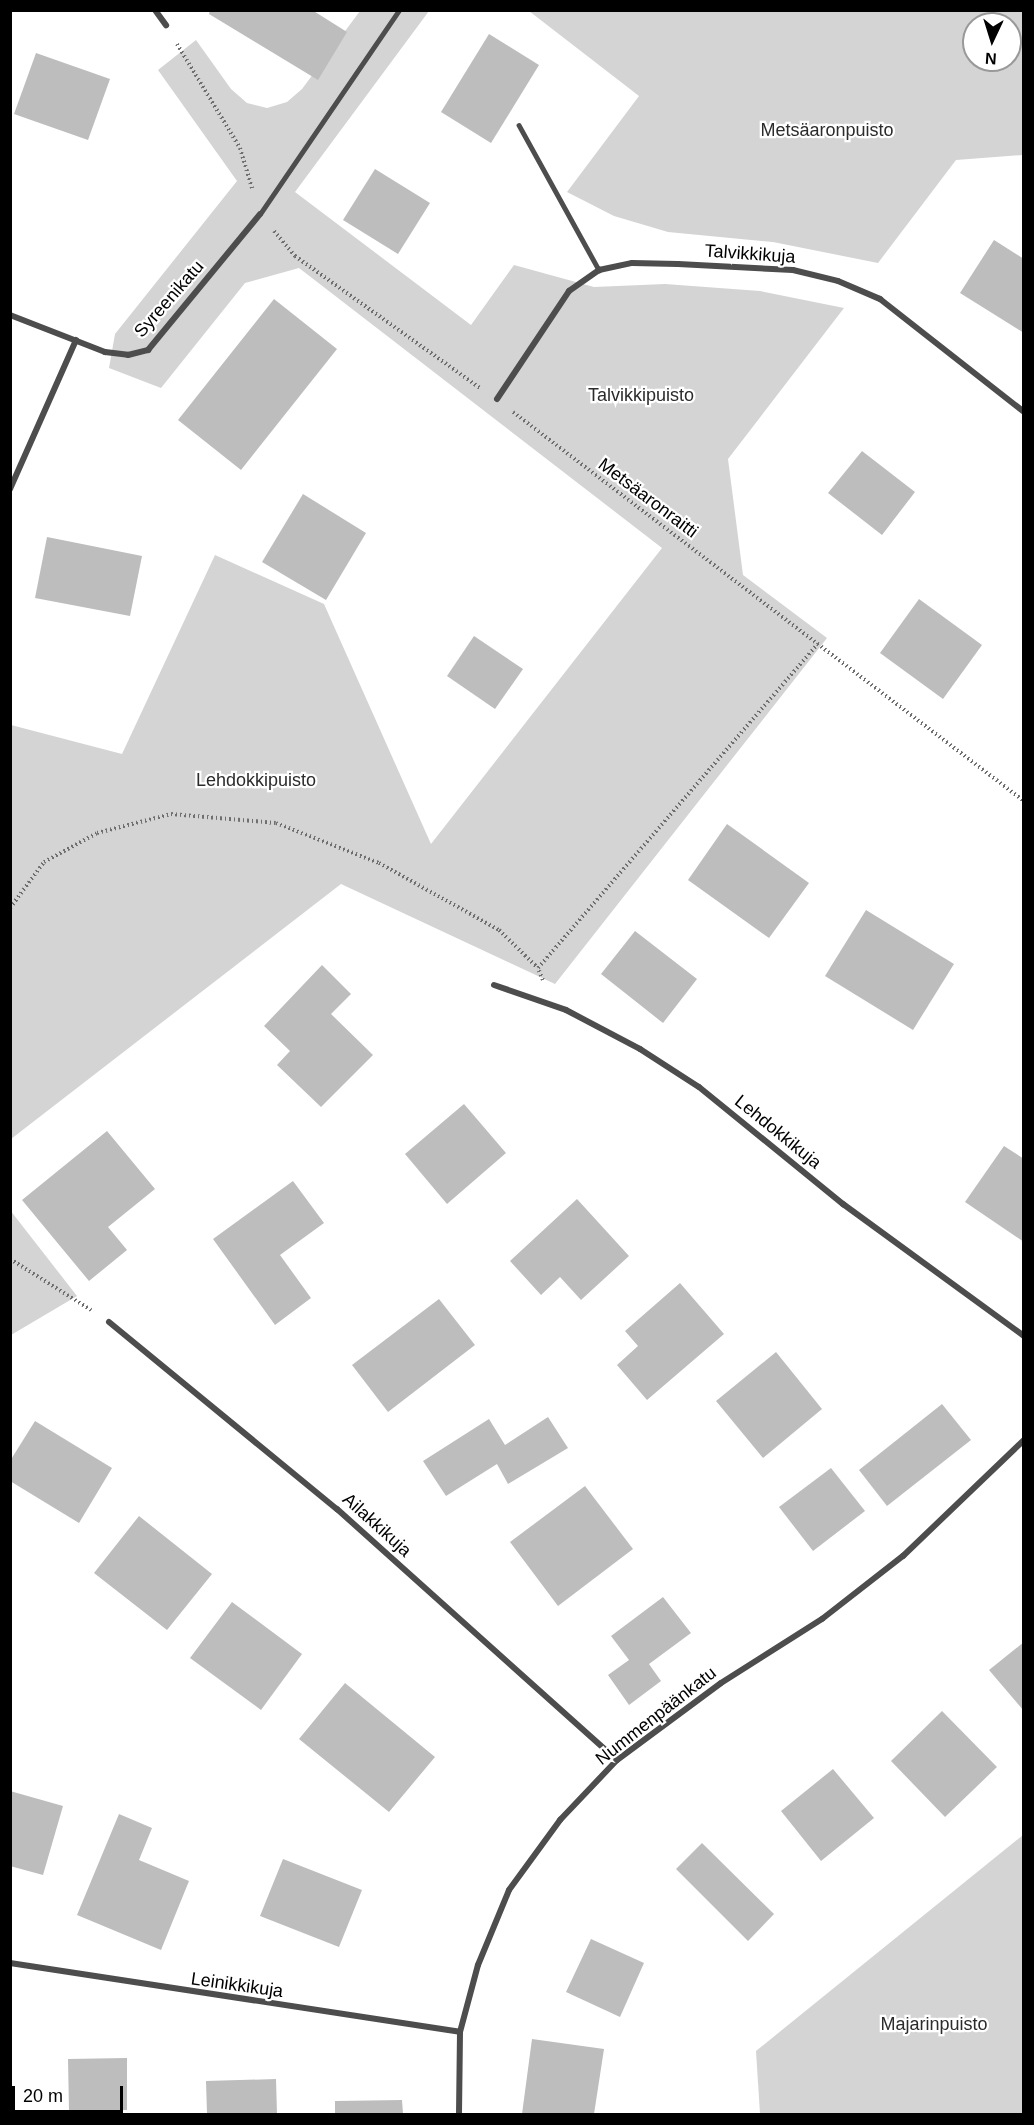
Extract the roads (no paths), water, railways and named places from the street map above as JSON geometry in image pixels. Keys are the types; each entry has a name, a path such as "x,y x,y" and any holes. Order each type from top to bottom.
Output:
{"street":[{"path":"155,10 166,26"},
{"name":"Syreenikatu","path":"10,315 76,340 128,355 148,350 260,214"},
{"name":"Talvikkikuja","path":"497,399 569,291 599,270 632,263 678,264 793,270 838,281 880,299 1023,411"},
{"path":"10,489 76,340"},
{"name":"Lehdokkikuja","path":"494,985 552,1006 640,1049 699,1087 843,1204 1023,1336"},
{"name":"Ailakkikuja","path":"109,1322 337,1509 617,1760"},
{"name":"Nummenpäänkatu","path":"459,2115 460,2032 478,1965 509,1890 560,1820 617,1760 721,1683 822,1619 903,1556 1023,1440"},
{"name":"Leinikkikuja","path":"10,1963 460,2032"}],"lane":[{"path":"260,214 399,10"},
{"path":"519,125 599,270"}],"park label":[{"name":"Metsäaronpuisto","path":"827,130"},
{"name":"Talvikkipuisto","path":"641,395"},
{"name":"Lehdokkipuisto","path":"256,780"},
{"name":"Majarinpuisto","path":"934,2024"}]}
